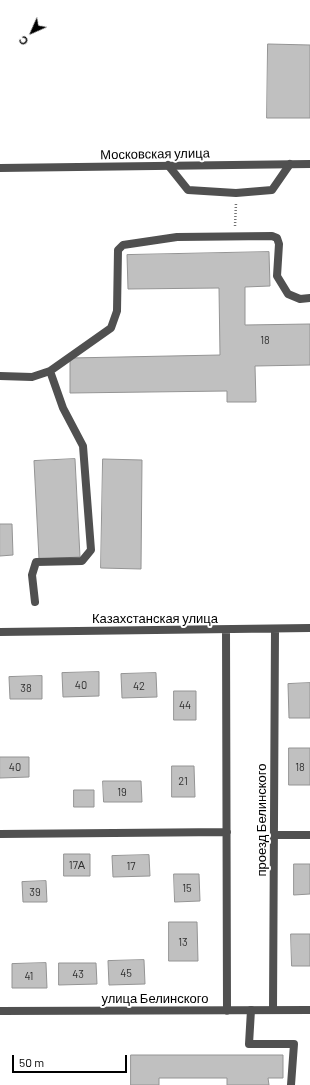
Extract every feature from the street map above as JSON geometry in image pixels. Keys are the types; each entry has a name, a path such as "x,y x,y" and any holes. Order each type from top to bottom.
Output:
{"street":[{"path":"168,166 188,190 236,192 272,190 290,164"},
{"name":"Московская улица","path":"0,168 310,164"},
{"path":"0,376 32,377 50,370 111,328 117,312 118,250 123,246 177,237 272,236 277,238 279,244 277,276 288,294 300,299 310,298"},
{"path":"35,602 32,575 36,562 82,561 91,550 83,446 63,408 50,370"},
{"name":"Казахстанская улица","path":"0,632 310,628"},
{"name":"проезд Белинского","path":"273,1010 275,629"},
{"path":"226,630 227,1010"},
{"path":"0,834 227,832"},
{"path":"274,836 310,835"},
{"path":"251,1010 249,1044 294,1044 291,1085"},
{"name":"улица Белинского","path":"0,1011 310,1010"}],"path":[{"path":"234,236 236,192"}],"building":[{"path":"268,44 310,45 310,118 267,118"},
{"path":"269,252 270,286 245,287 245,325 310,324 310,365 255,366 256,402 227,402 227,391 70,393 70,358 220,355 219,288 128,289 127,255"},
{"path":"75,459 80,557 39,559 34,461"},
{"path":"103,459 142,460 141,569 101,568"},
{"path":"0,524 12,524 13,555 0,556"},
{"path":"99,672 99,696 63,697 62,673"},
{"path":"156,673 157,697 122,698 121,674"},
{"path":"42,676 42,699 10,699 9,677"},
{"path":"310,683 310,718 289,718 288,684"},
{"path":"174,691 196,691 196,720 174,720"},
{"path":"289,748 310,748 310,785 289,785"},
{"path":"0,757 29,757 29,777 0,778"},
{"path":"172,766 194,766 195,797 172,797"},
{"path":"103,781 141,781 142,802 104,802"},
{"path":"74,790 94,790 94,807 74,807"},
{"path":"64,854 90,854 90,876 64,876"},
{"path":"149,855 150,876 113,877 112,856"},
{"path":"294,864 310,864 310,894 294,895"},
{"path":"174,874 199,874 200,901 175,902"},
{"path":"46,881 47,902 23,902 22,882"},
{"path":"169,922 197,922 198,961 169,961"},
{"path":"291,934 310,934 310,966 292,966"},
{"path":"144,960 145,984 109,985 108,961"},
{"path":"46,963 47,988 12,988 12,964"},
{"path":"59,963 96,963 97,984 59,985"},
{"path":"131,1055 283,1055 283,1078 268,1078 269,1085 227,1085 227,1078 159,1078 159,1085 131,1085"}]}
